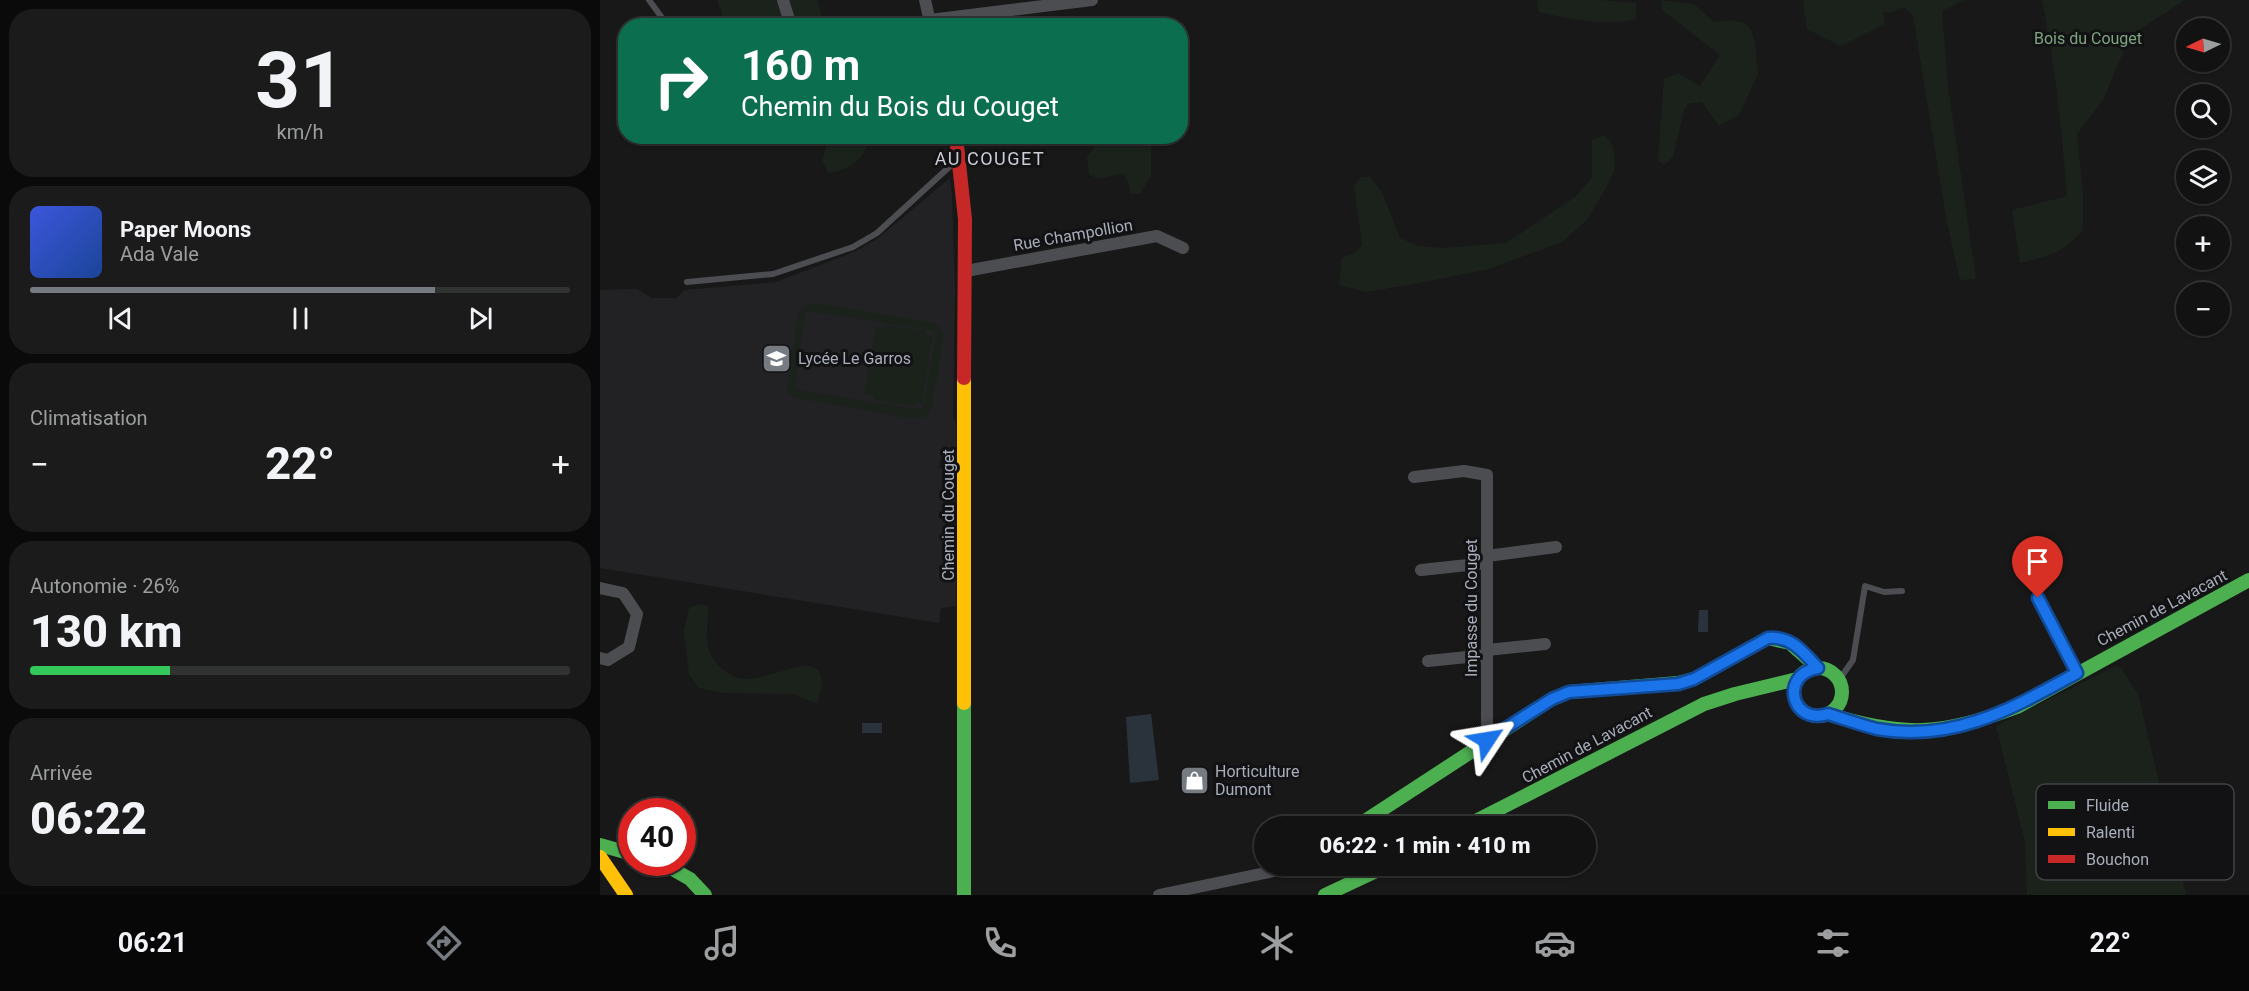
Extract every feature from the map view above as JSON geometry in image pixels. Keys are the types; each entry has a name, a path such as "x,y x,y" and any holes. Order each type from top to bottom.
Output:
{"street":[{"path":"783,0 788,18"},
{"path":"925,0 930,18"},
{"path":"957,18 1029,4 1092,0"},
{"name":"Chemin du Couget","path":"958,144 965,199 966,271 963,895"},
{"name":"Rue Champollion","path":"966,271 1157,236 1183,248"},
{"name":"Impasse du Couget","path":"1414,477 1464,471 1487,475 1487,740"},
{"path":"1421,570 1556,547"},
{"name":"Chemin de Lavacant","path":"1828,714 1888,730 1919,731 1949,729 1984,719 2017,707 2249,580"},
{"path":"600,588 623,593 637,614 629,647 608,660 600,658"},
{"path":"2038,598 2077,673"},
{"path":"1372,816 1552,699 1569,692 1678,684 1694,679 1768,638 1790,641 1818,668"},
{"path":"1428,661 1545,644"},
{"path":"1842,696 1840,704 1821,717 1806,714 1796,702 1793,694 1797,679 1810,669 1826,669 1839,680 1842,696 1854,722"},
{"name":"Chemin de Lavacant","path":"1486,816 1704,704 1797,679"},
{"name":"Chemin de Lavacant","path":"1760,690 1796,702"},
{"path":"600,844 618,850"},
{"path":"600,857 626,895"},
{"path":"1159,895 1254,875"},
{"path":"685,876 705,895"},
{"path":"1325,895 1347,890 1370,876"}],"lane":[{"path":"649,0 662,18"},
{"path":"687,282 773,274 853,247 877,233 960,157"},
{"path":"1839,680 1853,660 1865,586 1884,592 1902,591"}],"shaded area":[{"name":"Lycée Le Garros","path":"950,178 955,289 953,418 956,424 956,452 947,452 940,459 939,468 947,470 955,481 956,606 941,608 939,623 600,568 600,290 637,289 652,298 676,298 685,290 776,282 854,252 877,239"},
{"path":"1699,610 1708,610 1708,632 1698,632"},
{"path":"1151,714 1159,780 1130,783 1126,717"},
{"path":"862,723 882,723 882,733 862,733"}],"green space":[{"path":"717,0 818,0 822,18 723,18"},
{"path":"1537,0 1600,0 1636,3 1636,19 1600,22 1563,17 1539,12"},
{"path":"1661,0 1694,4 1714,22 1734,20 1744,23 1750,28 1755,42 1758,74 1739,115 1719,126 1702,102 1688,104 1684,110 1673,157 1664,165 1658,160 1664,79 1678,73 1700,86 1720,55 1662,10"},
{"path":"1803,0 1964,0 1942,11 1948,86 1976,279 1960,280 1947,223 1913,15 1902,7 1890,13 1883,11 1885,24 1841,46 1807,29"},
{"name":"Bois du Couget","path":"2042,0 2185,0 2130,36 2103,100 2077,134 2083,194 2083,230 2068,245 2054,253 2020,263 2012,210 2067,196 2058,98"},
{"path":"1605,135 1613,146 1615,169 1587,220 1562,242 1489,269 1414,284 1367,292 1339,285 1342,258 1357,251 1362,245 1354,186 1361,177 1370,177 1382,192 1400,238 1418,246 1442,248 1506,243 1575,197 1592,178 1592,140"},
{"path":"827,144 868,144 861,157 844,169 829,173 822,161"},
{"path":"1097,144 1151,144 1151,176 1140,194 1131,194 1126,177 1122,174 1096,178 1089,174 1087,157"},
{"path":"814,303 933,323 940,327 944,335 932,407 927,416 913,419 790,395 787,388 798,314 804,306","holes":["809,311 934,331 936,336 923,408 799,390 795,387 805,315"]},
{"path":"886,325 926,331 926,335 933,336 922,403 915,402 914,406 874,400 874,395 864,394 875,327 885,328"},
{"path":"701,604 708,606 708,648 713,659 722,669 734,676 746,679 759,678 801,666 812,666 819,672 821,683 817,704 794,694 722,693 699,688 689,675 684,630 689,608"},
{"path":"2116,666 2121,668 2138,694 2159,784 2036,784 2036,880 2182,880 2186,895 2027,895 2025,842 1996,726"}],"traffic: fast":[{"path":"1828,714 1855,722 1902,730 1945,728 1991,716 2017,707 2249,580"},
{"path":"1372,816 1552,699 1569,692 1678,683 1694,679 1768,638 1790,643 1818,668"},
{"path":"1813,668 1823,668 1835,675 1842,687 1842,692 1842,697 1835,709 1823,716 1813,716 1798,705 1794,697 1794,687 1805,672 1813,668"},
{"path":"1486,816 1704,704 1797,679"},
{"path":"964,703 964,895"},
{"path":"600,845 618,850"},
{"path":"685,876 705,895"},
{"path":"1325,895 1366,876"}],"traffic: slow":[{"path":"964,378 964,703"},
{"path":"600,857 626,895"}],"traffic: jam":[{"path":"957,144 965,219 964,378"}],"place":[{"name":"Lycée Le Garros","path":"777,358"},
{"name":"Horticulture Dumont","path":"1194,780"}],"district":[{"name":"AU COUGET","path":"990,158"}],"route":[{"path":"1487,740 1552,699 1569,692 1678,684 1694,679 1768,638 1790,641 1798,646 1818,668 1803,673 1797,679 1794,687 1793,694 1796,702 1806,714 1821,717 1828,714 1888,730 1949,729 2017,707 2077,673 2038,598"}]}
